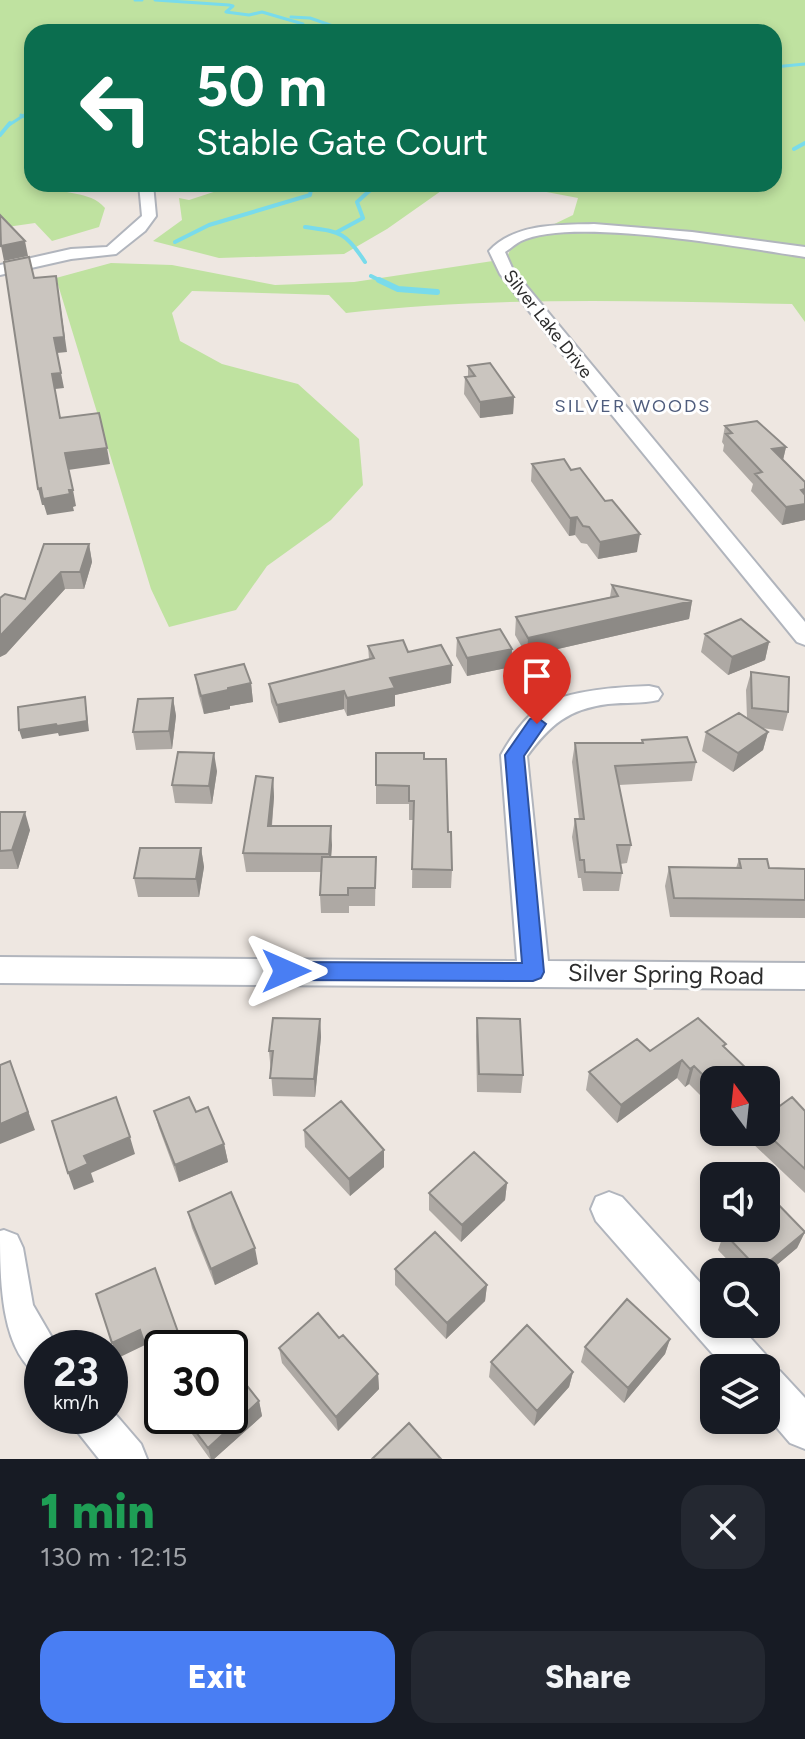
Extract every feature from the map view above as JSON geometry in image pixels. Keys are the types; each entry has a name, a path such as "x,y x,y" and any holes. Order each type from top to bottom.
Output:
{"street":[{"path":"0,270 71,254 111,251 140,228 149,216 147,192"},
{"name":"Silver Lake Drive","path":"805,252 697,235 607,229 531,234 511,239 497,251 506,271 587,373 805,637"},
{"path":"533,972 514,755 537,724 551,712 604,696 649,694"},
{"name":"Silver Spring Road","path":"0,970 805,976"},
{"path":"609,1209 738,1354"},
{"path":"4,1248 4,1279 11,1308 24,1332"},
{"path":"780,1400 805,1428"},
{"path":"105,1434 126,1459"}],"green space":[{"path":"0,0 805,0 805,322 792,304 513,302 346,313 329,295 192,291 172,313 180,341 222,364 298,384 359,439 363,485 331,520 267,566 236,610 169,627 151,589 56,278 111,263 172,265 275,285 354,282 506,259 513,244 573,215 578,198 546,192 782,192 782,24 24,24 24,192 84,195 105,208 99,227 52,241 35,223 0,228"},
{"path":"214,192 440,192 387,229 344,254 219,258 153,241 182,220 179,198 189,200"}],"building":[{"path":"0,215 25,241 1,246"},
{"path":"29,257 34,278 56,276 64,337 54,338 61,373 52,374 60,418 99,413 107,448 65,453 73,490 69,490 70,494 43,499 41,488 38,489 4,262"},
{"path":"490,363 514,397 480,402 465,377 475,376 468,366"},
{"path":"757,421 786,447 772,449 805,482 805,489 801,490 805,495 805,504 786,507 755,474 762,472 726,434 732,433 725,426"},
{"path":"564,459 571,470 580,468 605,501 612,500 640,534 600,542 577,517 570,518 532,464"},
{"path":"44,544 89,544 80,572 61,572 0,636 0,598 5,594 25,599"},
{"path":"612,585 692,601 528,638 516,617 618,596"},
{"path":"741,619 769,642 732,657 705,634"},
{"path":"500,629 512,649 467,658 457,638"},
{"path":"403,640 408,652 441,645 452,665 390,678 395,688 347,698 344,691 277,705 269,684 374,658 368,646"},
{"path":"244,664 251,683 201,696 195,675"},
{"path":"751,672 789,677 788,712 752,708"},
{"path":"85,697 87,721 19,730 18,707"},
{"path":"173,698 169,731 133,732 138,699"},
{"path":"739,713 768,732 738,753 706,732"},
{"path":"687,737 696,762 615,766 631,845 617,845 622,873 585,872 584,860 580,860 575,819 584,819 575,743 643,743 642,740"},
{"path":"178,752 214,753 209,786 172,785"},
{"path":"376,753 424,753 424,759 446,759 452,870 412,869 414,801 409,801 409,786 376,785"},
{"path":"256,776 273,778 268,826 331,826 329,854 243,853"},
{"path":"0,812 25,812 12,850 0,851"},
{"path":"140,848 201,848 196,879 134,878"},
{"path":"322,857 376,857 375,888 348,888 348,895 320,895"},
{"path":"739,859 767,859 769,868 805,869 805,900 674,898 669,867 741,868"},
{"path":"273,1018 320,1019 314,1079 270,1078"},
{"path":"477,1018 520,1019 523,1075 479,1074"},
{"path":"698,1018 744,1066 700,1066 700,1072 694,1066 690,1069 682,1060 621,1105 589,1072 637,1039 650,1051"},
{"path":"10,1061 28,1112 0,1124 0,1065"},
{"path":"116,1097 130,1137 84,1156 88,1164 68,1173 52,1121"},
{"path":"189,1097 196,1112 208,1107 224,1144 175,1165 154,1111"},
{"path":"792,1097 805,1111 805,1169 780,1146 780,1106"},
{"path":"341,1101 384,1150 349,1179 304,1130"},
{"path":"474,1152 507,1183 462,1225 429,1193"},
{"path":"231,1192 255,1248 211,1269 188,1212"},
{"path":"780,1206 805,1232 774,1258 748,1258 733,1242 780,1242"},
{"path":"435,1232 487,1285 447,1323 395,1269"},
{"path":"155,1268 177,1330 144,1330 144,1342 140,1330 128,1336 128,1330 108,1330 96,1294"},
{"path":"627,1299 670,1339 628,1388 585,1347"},
{"path":"318,1313 339,1338 343,1335 378,1374 336,1417 279,1348"},
{"path":"527,1325 573,1372 537,1411 491,1362"},
{"path":"248,1387 259,1401 248,1411"},
{"path":"409,1423 441,1459 372,1459"},
{"path":"198,1434 223,1434 208,1448"}],"waterway":[{"path":"135,0 142,0"},
{"path":"155,0 229,5 233,6 226,12 249,15 262,12 303,24"},
{"path":"291,17 310,18 327,24"},
{"path":"782,66 805,64"},
{"path":"9,125 23,116"},
{"path":"0,135 10,123"},
{"path":"794,149 805,143"},
{"path":"175,242 209,225 310,195 311,192"},
{"path":"337,232 363,218 357,202 368,192"},
{"path":"305,227 341,235 365,262"},
{"path":"371,276 379,280"},
{"path":"379,280 398,289 437,292"},
{"path":"379,280 383,282"}],"district":[{"name":"SILVER WOODS","path":"633,406"}],"route":[{"path":"286,971 533,972 514,755 537,724"}]}
